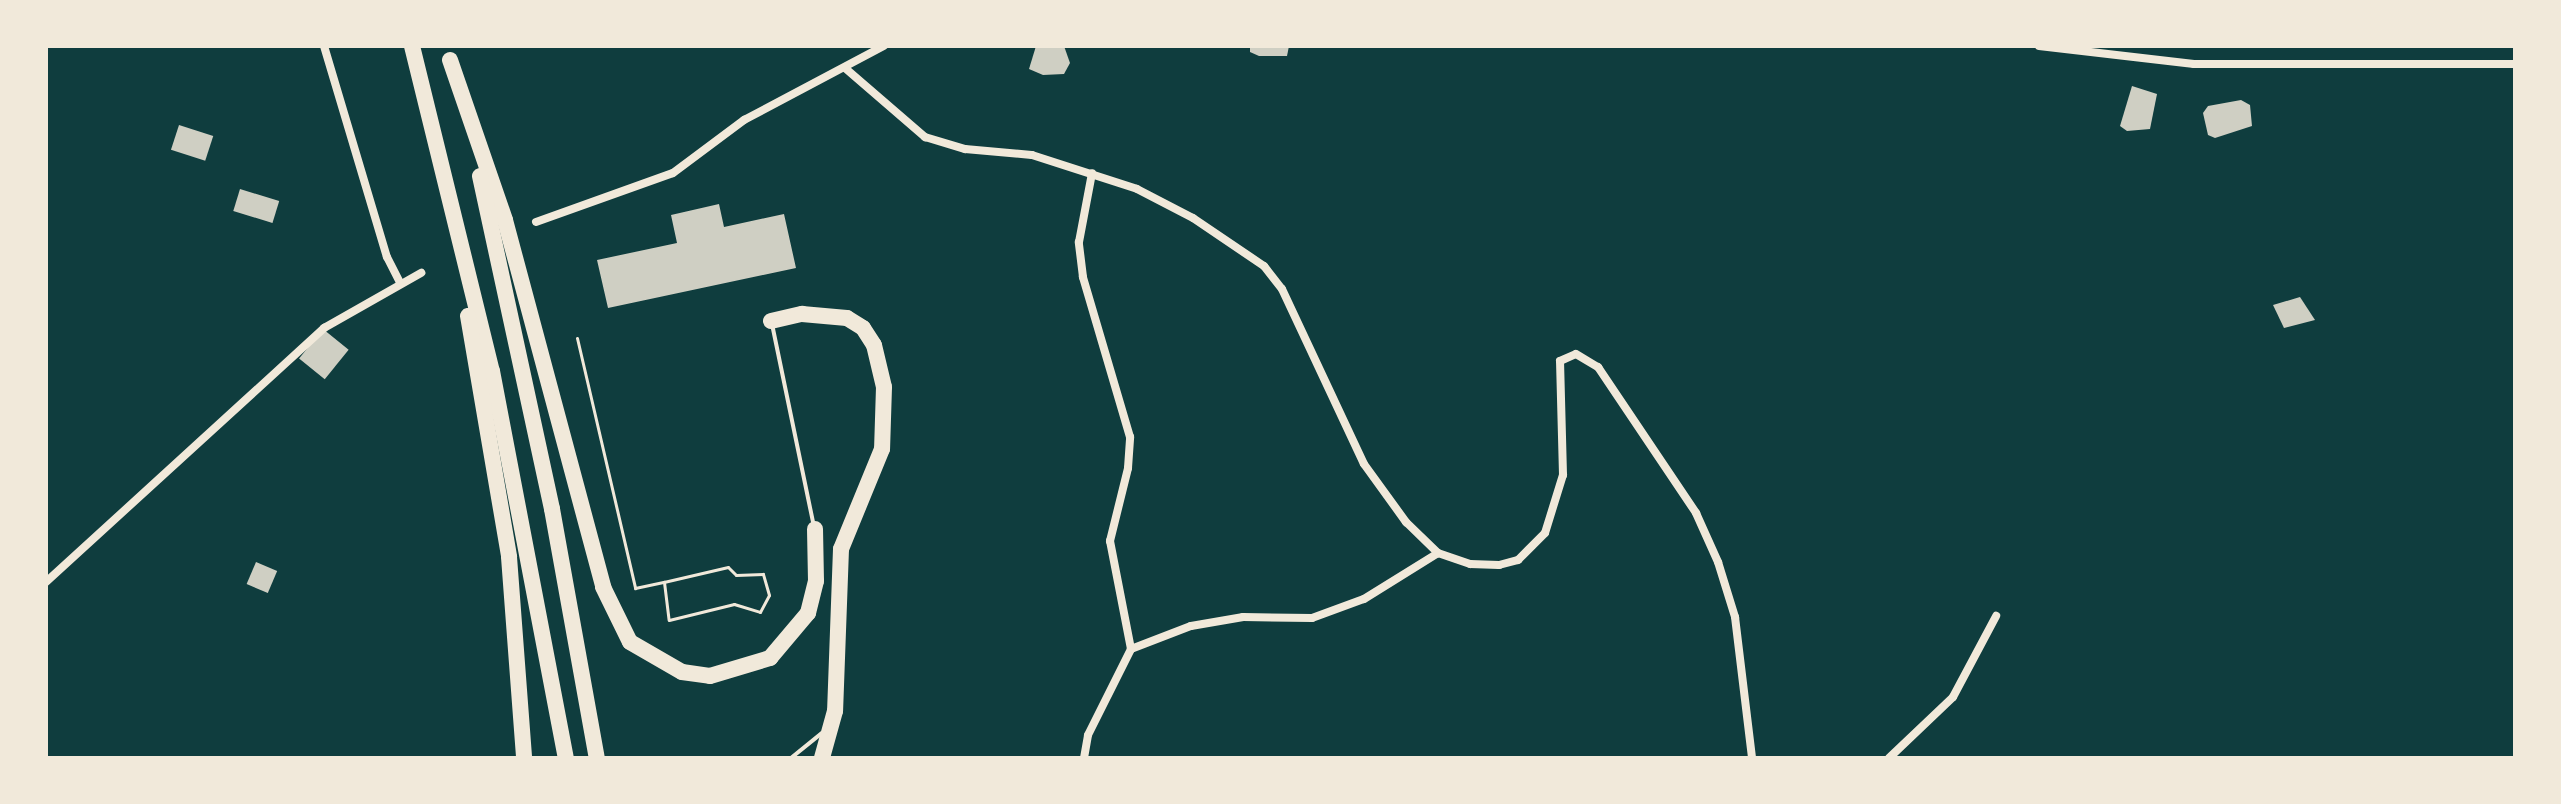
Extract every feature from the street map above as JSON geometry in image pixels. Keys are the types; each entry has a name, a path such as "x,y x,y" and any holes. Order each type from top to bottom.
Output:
{"highway":[{"path":"412,46 492,371 566,758"},
{"path":"448,53 505,220 603,587 630,642 682,672 710,676 770,658 808,613 816,581 815,529"},
{"path":"448,53 530,401 597,758"},
{"path":"418,69 426,131 458,263 509,557 524,758"},
{"path":"771,321 802,314 847,318 863,328 874,345 884,387 882,449 841,549 835,711 822,758"}],"street":[{"path":"324,46 387,257 401,284"},
{"path":"536,222 673,173 744,120 884,46"},
{"path":"2039,46 2194,64 2515,64"},
{"path":"845,68 925,137 965,149 1032,155 1137,189 1193,218 1264,266 1282,289 1364,464 1406,522 1438,553 1470,564 1499,565 1518,560 1545,533 1563,475 1560,361 1576,354 1598,367 1696,513 1718,562 1738,632 1752,758"},
{"path":"1084,758 1088,735 1131,649 1110,541 1128,468 1130,437 1083,277 1079,242 1092,173"},
{"path":"46,582 324,328 421,273"},
{"path":"1131,649 1191,626 1243,617 1312,618 1364,599 1438,553"},
{"path":"1889,758 1953,697 1996,616"}],"lane":[{"path":"771,321 815,529"},
{"path":"791,758 823,731 835,711"}],"path":[{"path":"577,338 635,588 728,567 736,575 763,574 769,595 760,612 734,604 669,620 664,582"}],"building":[{"path":"1036,46 1064,46 1070,63 1064,74 1043,75 1029,69"},
{"path":"1250,46 1289,46 1287,56 1259,56 1250,52"},
{"path":"2132,86 2157,94 2150,129 2127,131 2120,126"},
{"path":"2241,100 2250,105 2252,126 2215,138 2208,135 2203,113 2208,106"},
{"path":"179,125 213,136 205,161 171,150"},
{"path":"240,189 279,201 272,223 233,211"},
{"path":"719,204 724,227 784,214 796,268 608,308 597,260 677,243 671,215"},
{"path":"2300,297 2315,320 2284,328 2273,305"},
{"path":"323,329 349,350 325,379 299,359"},
{"path":"256,562 277,571 268,593 247,584"}]}
